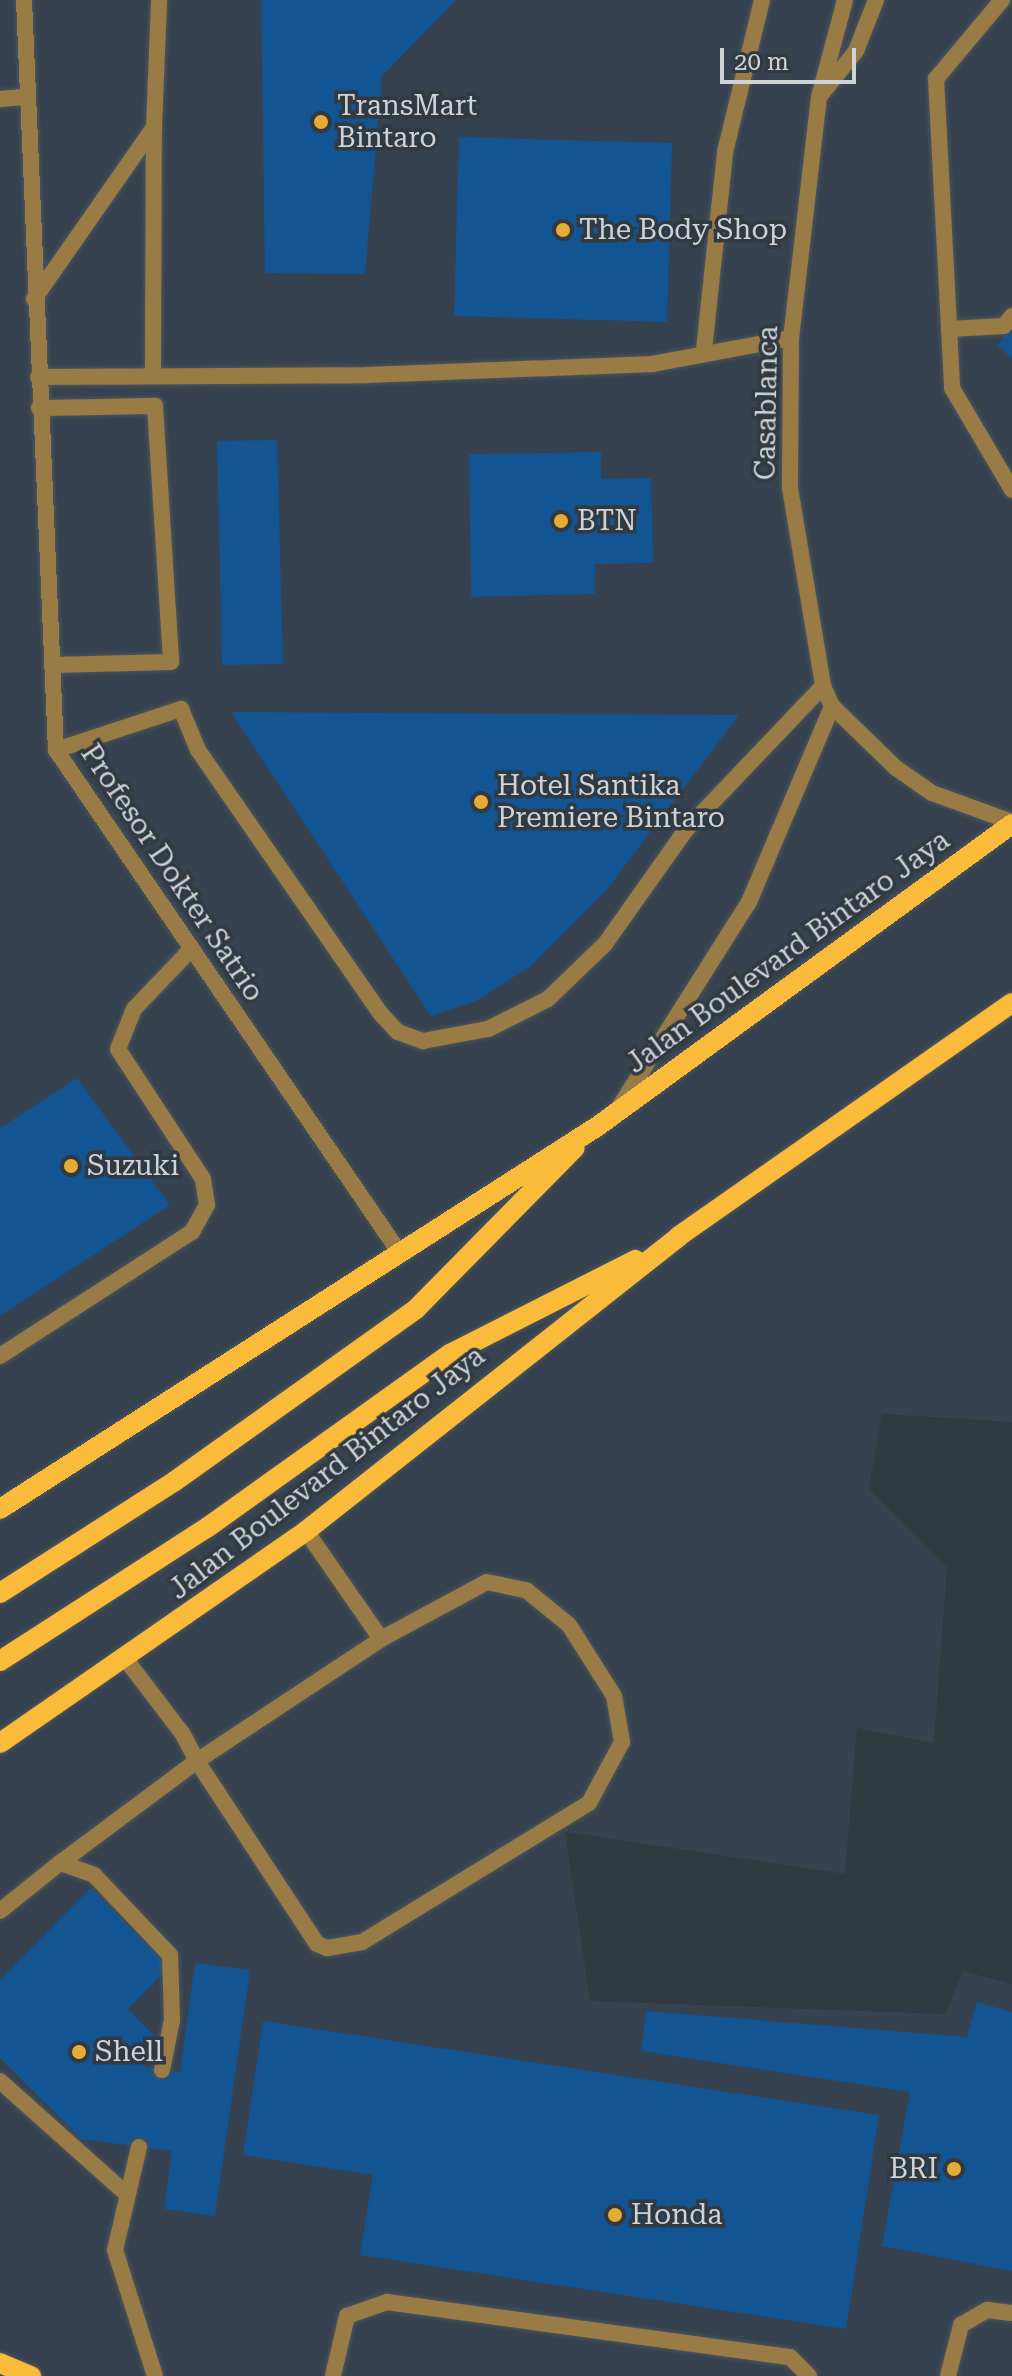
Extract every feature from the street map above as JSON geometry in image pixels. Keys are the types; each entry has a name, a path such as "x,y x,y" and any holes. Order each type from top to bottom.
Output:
{"main road":[{"name":"Jalan Boulevard Bintaro Jaya","path":"0,1509 397,1249 606,1120 1012,823"},
{"name":"Jalan Boulevard Bintaro Jaya","path":"0,1743 127,1661 306,1531 679,1236 1012,1003"},
{"name":"Jalan Boulevard Bintaro Jaya","path":"0,1593 175,1481 416,1309 606,1120"},
{"name":"Jalan Boulevard Bintaro Jaya","path":"0,1661 219,1519 450,1354 679,1236"},
{"path":"0,2363 31,2376"}],"street":[{"name":"Profesor Dokter Satrio","path":"24,0 24,97 56,750 397,1249"},
{"path":"153,376 154,127 159,0"},
{"path":"704,350 725,152 762,0"},
{"name":"Casablanca","path":"845,0 819,97 791,338 790,488 823,686 832,706 932,793 1012,823"},
{"path":"819,97 856,51 876,0"},
{"path":"1002,0 936,79 952,388 1012,490"},
{"path":"0,99 24,97"},
{"path":"34,299 154,127"},
{"path":"949,329 1004,326 1012,316"},
{"path":"38,377 653,364 704,350 791,338"},
{"path":"39,408 155,406 171,662 52,665"},
{"path":"56,750 181,709 198,750 381,1014 398,1032 423,1041 488,1029 548,999 605,944 685,831 823,686"},
{"path":"606,1120 749,902 832,706"},
{"path":"0,1356 192,1232 207,1205 203,1179 118,1049 134,1009 192,948"},
{"path":"306,1531 381,1639"},
{"path":"0,1911 197,1761 381,1639 487,1582 526,1590 569,1625 614,1696 622,1742 589,1803 362,1942 327,1948 317,1944 197,1761 127,1661"},
{"path":"60,1863 94,1875 170,1955 172,2020 162,2070"},
{"path":"0,2081 124,2192"},
{"path":"139,2147 124,2192 117,2275 155,2376"},
{"path":"333,2376 347,2316 387,2302 790,2357 809,2376"},
{"path":"948,2376 961,2325 987,2310 1012,2313"},
{"path":"0,2354 0,2363"}],"shaded area":[{"path":"0,0 1012,0 1012,1422 882,1414 869,1489 947,1568 934,1743 857,1728 845,1874 565,1832 590,2001 945,2014 963,1971 1012,1984 1012,2376 0,2376"}],"building":[{"name":"TransMart Bintaro","path":"261,0 456,0 382,76 365,274 265,273"},
{"name":"The Body Shop","path":"459,137 672,143 667,322 454,316"},
{"path":"1012,327 1012,358 997,346"},
{"path":"277,440 283,664 222,665 217,441"},
{"name":"BTN","path":"601,452 601,479 651,478 653,563 595,564 595,594 471,597 469,454"},
{"name":"Hotel Santika Premiere Bintaro","path":"231,712 739,715 608,888 530,967 476,1001 431,1016"},
{"name":"Suzuki","path":"77,1078 170,1205 0,1316 0,1128"},
{"name":"Shell","path":"91,1888 170,1966 128,2009 164,2046 143,2067 180,2072 195,1963 250,1970 215,2216 164,2209 172,2151 81,2139 0,2058 0,1980"},
{"name":"BRI","path":"977,2002 1012,2012 1012,2271 882,2246 910,2092 641,2051 646,2011 967,2037"},
{"name":"Honda","path":"263,2021 879,2115 846,2329 360,2255 373,2175 243,2155"}],"place":[{"name":"TransMart Bintaro","path":"321,122"},
{"name":"The Body Shop","path":"563,230"},
{"name":"BTN","path":"561,521"},
{"name":"Hotel Santika Premiere Bintaro","path":"481,802"},
{"name":"Suzuki","path":"71,1166"},
{"name":"Shell","path":"79,2052"},
{"name":"BRI","path":"954,2169"},
{"name":"Honda","path":"615,2215"}]}
